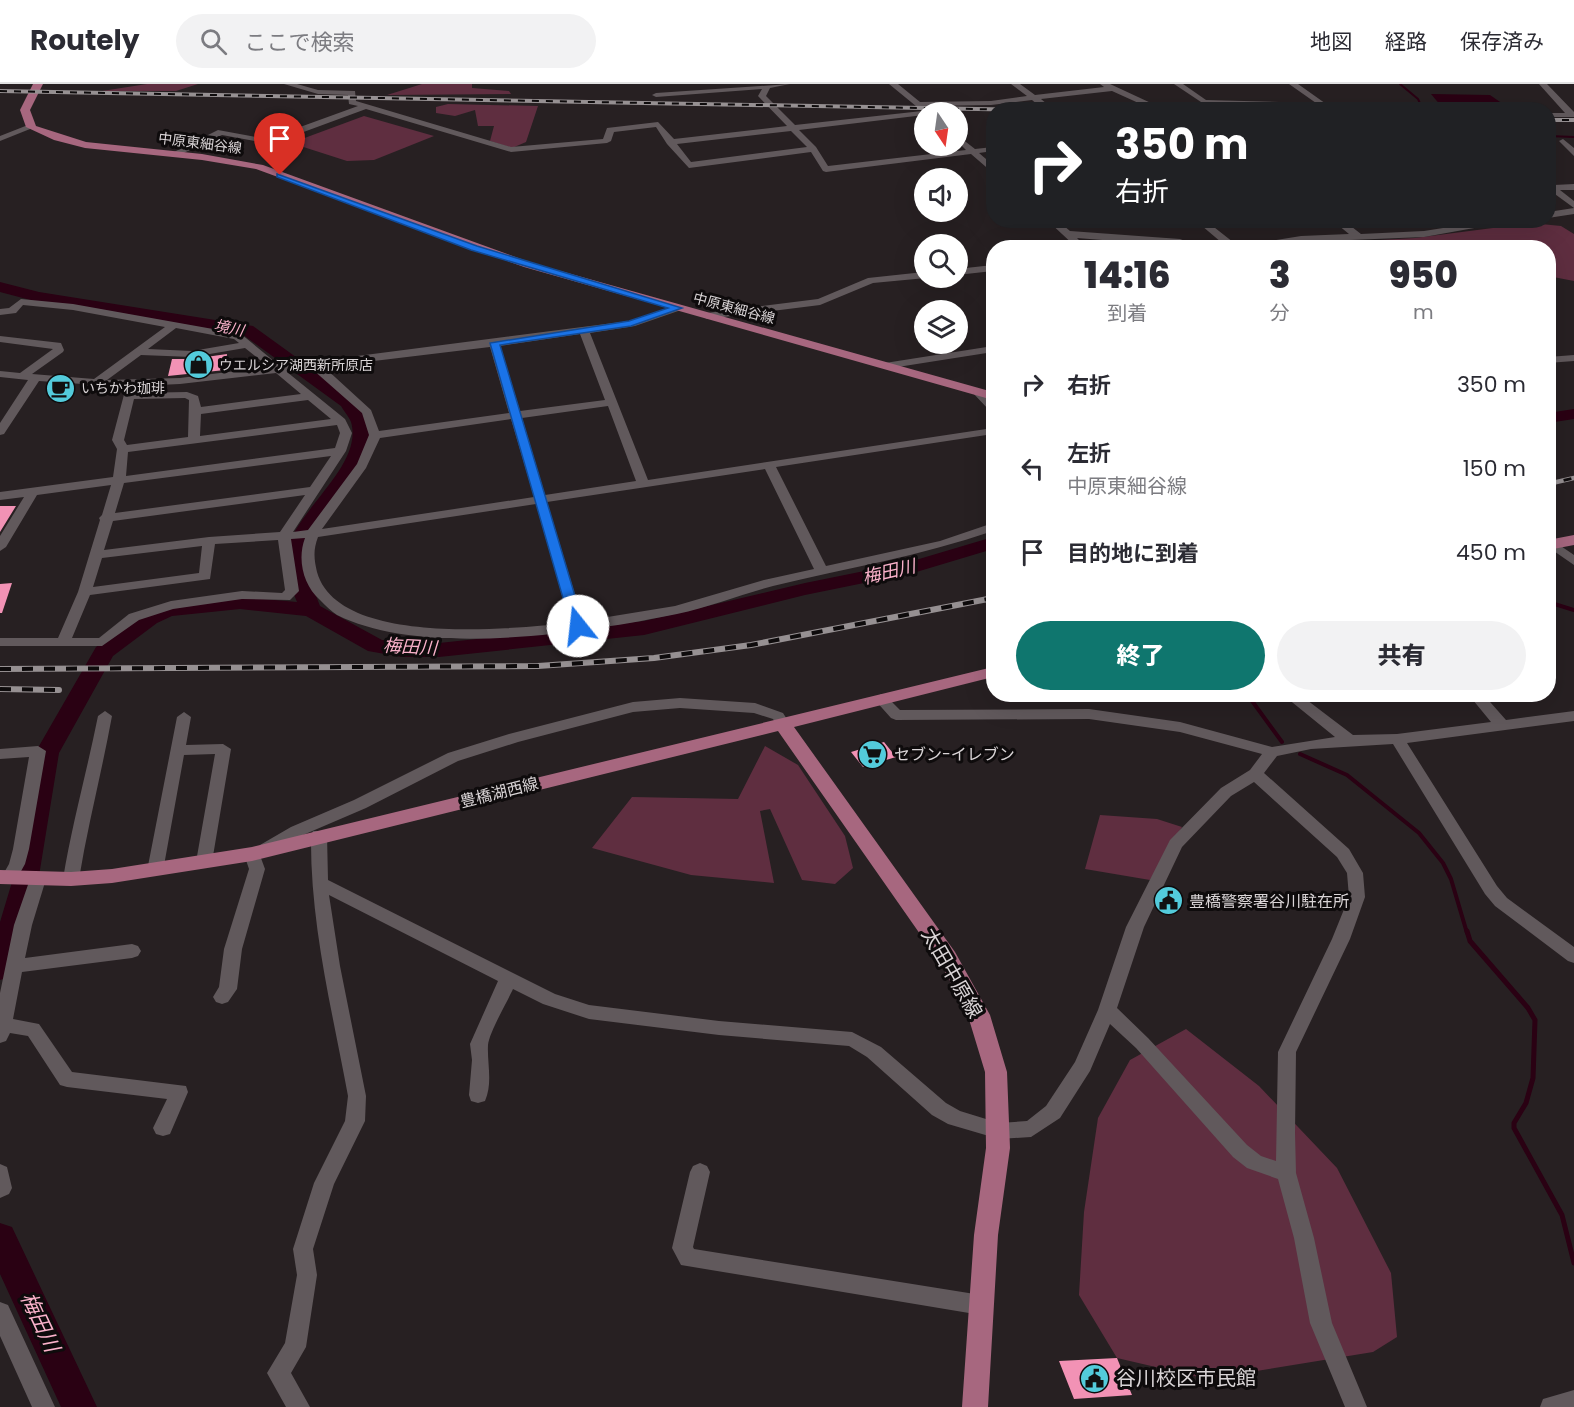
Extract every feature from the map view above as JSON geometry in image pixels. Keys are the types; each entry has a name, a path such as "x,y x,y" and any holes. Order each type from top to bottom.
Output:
{"main road":[{"path":"31,128 32,121 25,110 38,84"},
{"name":"中原東細谷線","path":"31,128 46,135 77,143 259,167 474,248 677,308 986,394"},
{"path":"1556,543 1574,540"},
{"name":"豊橋湖西線","path":"19,878 71,879 155,871 257,852 986,674"},
{"name":"太田中原線","path":"783,724 948,958 979,1015 996,1072 999,1131 981,1305 975,1407"}],"street":[{"path":"288,84 318,93 352,93 352,102 364,107 511,150 607,141 610,130 652,124 662,127 670,142 689,165 813,149"},
{"path":"656,95 786,84"},
{"path":"893,84 914,102"},
{"path":"1015,84 1040,102"},
{"path":"1104,84 1145,102"},
{"path":"1179,84 1204,102"},
{"path":"1293,84 1318,102"},
{"path":"1544,84 1573,115"},
{"path":"766,85 762,96 813,149 826,169 986,150"},
{"path":"1000,102 1114,88"},
{"path":"968,103 986,103"},
{"path":"172,154 221,132 268,142 364,107"},
{"path":"670,142 914,113"},
{"path":"1556,115 1573,115"},
{"path":"0,139 31,128"},
{"path":"1563,141 1574,153"},
{"path":"968,147 986,164"},
{"path":"1556,186 1574,187"},
{"path":"1556,191 1574,205"},
{"path":"1556,214 1574,211"},
{"path":"1060,228 1073,240"},
{"path":"1209,228 1225,240"},
{"path":"1347,228 1359,237"},
{"path":"1294,240 1424,234 1456,228"},
{"path":"1066,234 1152,240"},
{"path":"968,271 986,269"},
{"path":"707,316 820,302 871,280 914,276"},
{"path":"0,325 21,302"},
{"path":"0,304 21,302 73,307 237,336 341,421 346,433 340,451 285,534 284,546 292,591 285,597 242,595 171,604 135,617 102,642 0,642"},
{"path":"0,374 132,384 280,370 584,331 649,319 677,308"},
{"path":"0,312 12,311"},
{"path":"96,383 174,325"},
{"path":"584,331 643,483"},
{"path":"0,339 57,345 59,350 22,376"},
{"path":"494,343 514,416 542,498 578,626"},
{"path":"137,351 196,355 220,352 246,344"},
{"path":"885,366 986,350"},
{"path":"1556,359 1574,358"},
{"path":"313,366 367,412 375,435 361,468 312,534 307,557 313,583 323,598 361,622 424,633 507,632 578,626 677,610 822,571 944,544 986,529"},
{"path":"0,432 35,378"},
{"path":"63,643 85,592 105,518 119,480 123,449 118,440 132,384"},
{"path":"978,392 986,401"},
{"path":"128,396 187,395 194,398 196,411 194,441"},
{"path":"196,411 311,396"},
{"path":"375,435 612,402"},
{"path":"123,449 341,421"},
{"path":"95,555 209,541 285,534 312,534 986,432"},
{"path":"0,496 340,451"},
{"path":"768,464 822,571"},
{"path":"105,518 313,490"},
{"path":"0,547 33,491"},
{"path":"85,592 205,576 209,541"},
{"path":"1556,548 1574,561"},
{"path":"881,699 896,715 1089,714 1119,716 1180,727 1272,752 1350,740 1396,740 1574,716"},
{"path":"1300,702 1350,740"},
{"path":"1481,702 1503,726"},
{"path":"222,997 228,989 233,949 257,869 257,852 297,831 360,804 453,757 514,738 633,707 680,703 755,708 778,716 783,724"},
{"path":"71,879 79,830 94,773 105,717"},
{"path":"155,871 184,717"},
{"path":"1396,740 1491,890 1501,902 1574,956"},
{"path":"178,750 223,749 204,862"},
{"path":"0,754 38,751 17,864 23,925 1,1030 33,1029 67,1079 179,1092 163,1128"},
{"path":"319,883 549,999 589,1012 718,1028 852,1039 874,1052 939,1109 974,1125 999,1131 1031,1129 1053,1112 1083,1066 1107,1010 1135,927 1176,844 1226,792 1255,774 1272,752"},
{"path":"1255,774 1343,853 1355,873 1357,897 1341,939 1287,1052 1286,1173 1304,1238 1321,1323 1356,1407"},
{"path":"299,1407 278,1373 295,1347 308,1275 303,1249 324,1183 355,1121 357,1096 340,1016 319,883 319,835"},
{"path":"15,966 132,951"},
{"path":"478,1095 481,1060 478,1044 508,977"},
{"path":"1107,1010 1142,1043 1240,1151 1254,1162 1286,1173"},
{"path":"700,1172 682,1248 688,1258 981,1305"},
{"path":"0,1312 44,1407"},
{"path":"1551,1407 1574,1401"}],"shaded area":[{"path":"147,84 198,84 176,91 102,91"},
{"path":"422,84 472,84 472,88 509,91 511,94 387,95"},
{"path":"1431,94 1490,95 1500,102 1438,102"},
{"path":"448,104 538,106 526,142 512,148 490,141 494,126 478,126 475,110 455,116 436,113 436,107"},
{"path":"364,116 434,136 374,160 347,161 291,143"},
{"path":"1556,226 1561,226 1574,234 1574,281 1556,278 1556,240 1380,240 1492,228 1556,228"},
{"path":"765,746 798,765 845,836 853,868 835,884 802,880 770,809 760,811 774,883 691,875 592,848 632,797 738,799"},
{"path":"1100,815 1157,819 1182,827 1150,880 1085,869"},
{"path":"1186,1029 1259,1086 1337,1168 1391,1273 1397,1337 1373,1352 1207,1379 1117,1358 1079,1295 1084,1212 1098,1118 1130,1060"}],"building":[{"name":"ウエルシア湖西新所原店","path":"227,354 225,370 168,376 172,359 192,359"},
{"path":"0,506 16,506 0,532"},
{"path":"12,583 2,613 0,613 0,584"},
{"name":"セブン-イレブン","path":"884,742 896,757 863,767 851,752"},
{"name":"谷川校区市民館","path":"1117,1358 1132,1395 1074,1399 1059,1361"}],"waterway":[{"path":"1400,84 1419,102"},
{"path":"1556,136 1574,137"},
{"name":"境川","path":"0,287 38,297 247,330 348,403 360,422 361,441 355,459 302,534 296,553 298,575 311,610"},
{"name":"梅田川","path":"1556,417 1574,414"},
{"name":"梅田川","path":"311,610 376,646 402,650 439,650 644,628 805,589 913,567 986,545"},
{"name":"梅田川","path":"0,969 25,882 47,753 104,652 149,618 167,610 240,603 311,610"},
{"path":"1556,604 1574,610"},
{"path":"100,644 112,644"},
{"path":"1253,702 1282,742"},
{"path":"1300,754 1347,775 1419,833 1443,863 1451,879 1467,933"},
{"path":"1467,931 1470,941 1528,1008 1535,1020 1533,1078 1526,1103 1514,1123 1514,1128 1562,1215 1574,1263"},
{"name":"梅田川","path":"0,1238 79,1407"}],"railway":[{"path":"0,91 986,109"},
{"path":"1556,120 1574,120"},
{"path":"1556,482 1574,478"},
{"path":"0,669 538,666 654,658 751,645 986,599"},
{"path":"0,689 59,690"}],"place":[{"name":"ウエルシア湖西新所原店","path":"198,365"},
{"name":"いちかわ珈琲","path":"60,388"},
{"name":"セブン-イレブン","path":"873,754"},
{"name":"豊橋警察署谷川駐在所","path":"1168,901"},
{"name":"谷川校区市民館","path":"1095,1378"}],"route":[{"path":"280,175 474,248 677,308 631,324 494,343 514,416 542,498 578,626"}]}
